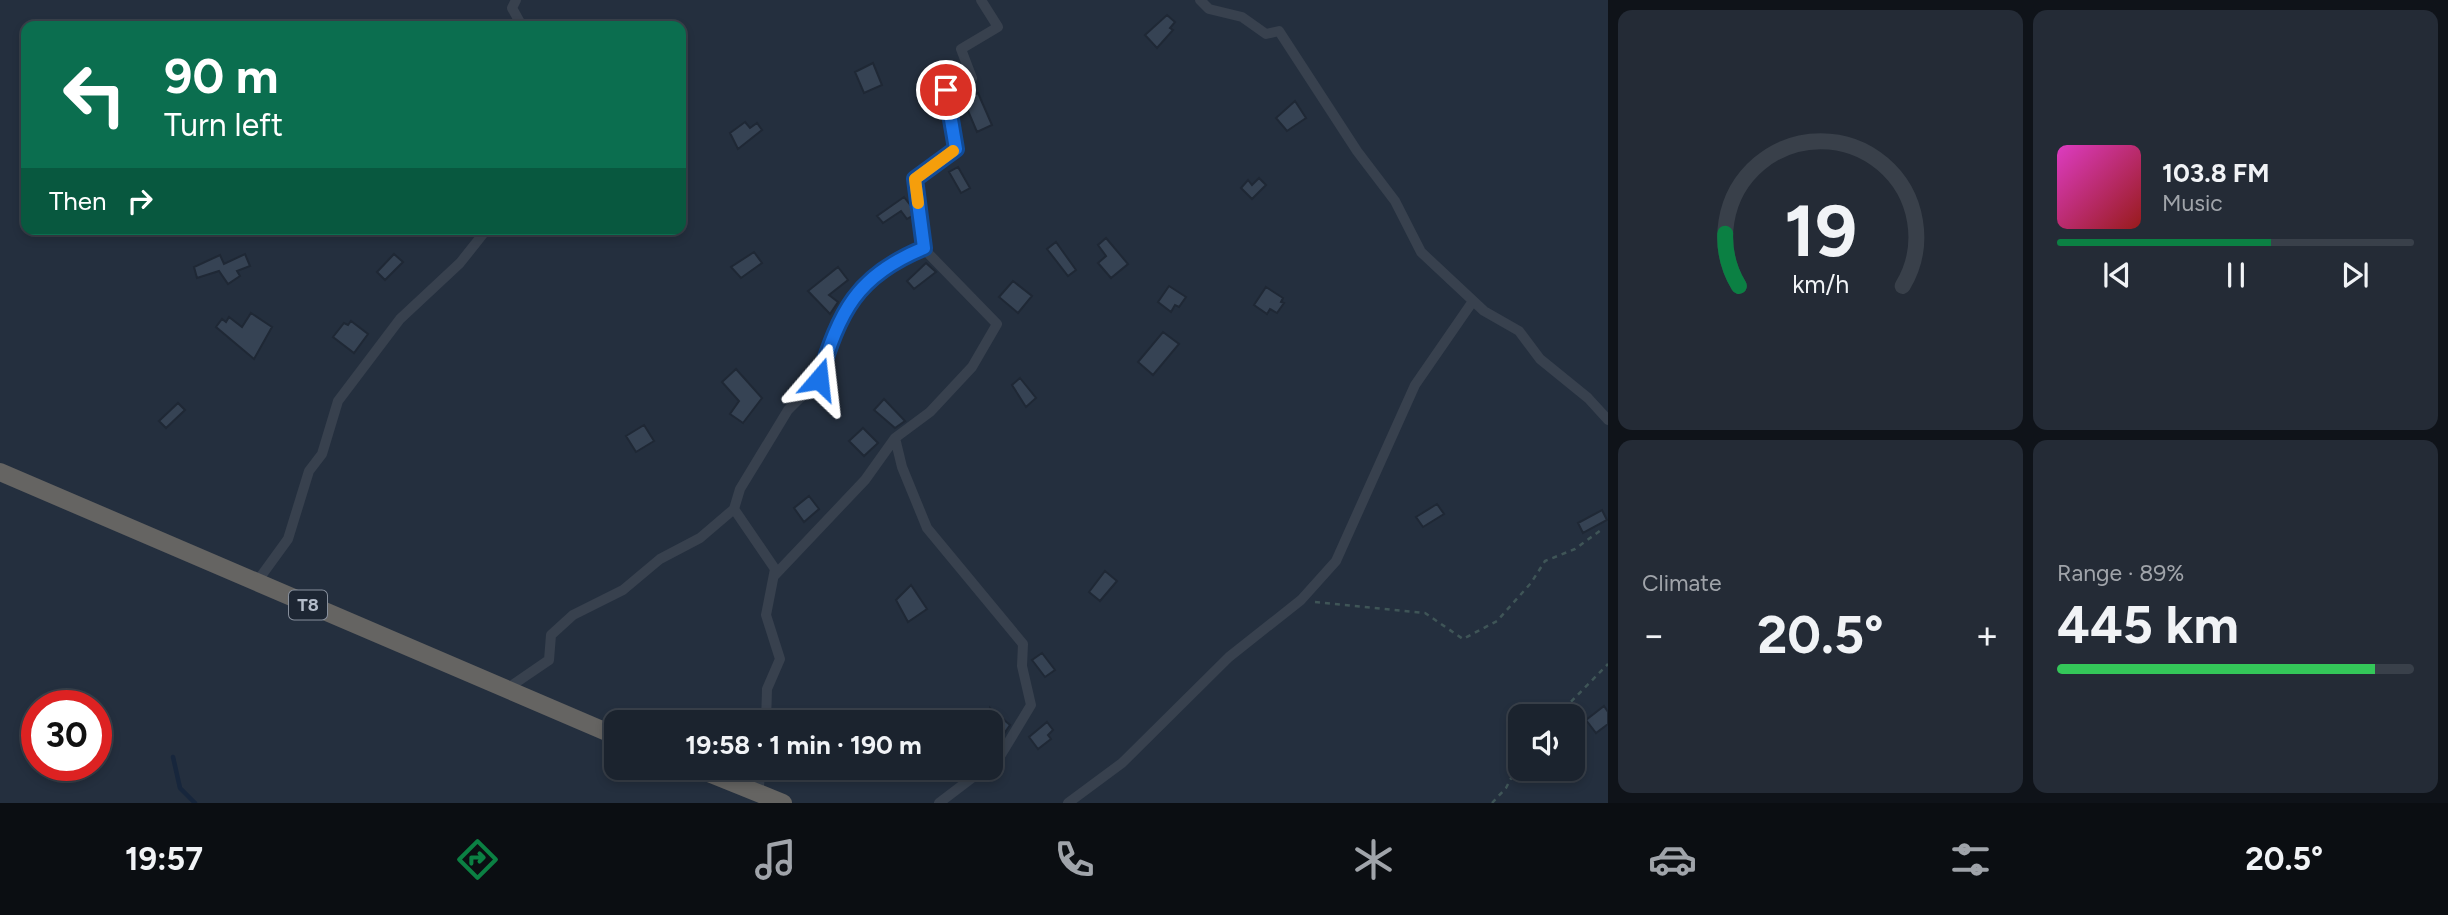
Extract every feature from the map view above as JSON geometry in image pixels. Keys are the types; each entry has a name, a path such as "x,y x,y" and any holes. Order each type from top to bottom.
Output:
{"highway":[{"name":"T8","path":"0,472 604,731"},
{"path":"725,780 783,803"}],"street":[{"path":"516,0 512,8 520,21"},
{"path":"774,576 865,480 895,438 930,412 972,367 997,324 924,248 915,179 956,149 946,90 972,78 961,49 998,27 981,0"},
{"path":"1200,0 1209,9 1242,17 1266,34 1279,31 1357,151 1395,201 1422,252 1473,301 1519,331 1540,359 1608,420"},
{"path":"256,583 288,539 309,471 322,454 338,401 400,319 460,263 482,235"},
{"path":"505,690 549,660 551,635 573,615 623,590 660,559 700,538 734,509 740,489 788,410 819,379 832,336 851,298 894,261 924,248"},
{"path":"1068,803 1122,763 1229,657 1301,600 1336,561 1415,385 1473,301"},
{"path":"895,438 902,467 927,528 1023,644 1022,666 1031,705 1003,751"},
{"path":"734,509 775,569 766,615 780,659 767,689 766,710"},
{"path":"758,794 760,780"},
{"path":"939,803 969,780"}],"path":[{"path":"1301,600 1425,614 1463,639 1497,621 1531,583 1545,561 1575,549 1601,530"},
{"path":"1569,704 1608,664"},
{"path":"1492,803 1510,781"}],"building":[{"path":"1167,15 1175,22 1170,28 1173,30 1157,48 1145,35"},
{"path":"873,63 882,85 864,93 855,72"},
{"path":"978,93 992,125 977,132 963,99"},
{"path":"1295,101 1306,118 1287,131 1276,118"},
{"path":"745,122 750,128 757,123 762,130 738,149 730,133"},
{"path":"958,167 970,188 961,193 949,172"},
{"path":"1259,178 1266,185 1252,199 1241,188 1248,180 1252,185"},
{"path":"904,197 911,206 912,216 907,219 901,211 883,223 877,216"},
{"path":"1106,238 1128,264 1111,278 1098,263 1106,256 1098,245"},
{"path":"1056,242 1076,270 1068,276 1047,249"},
{"path":"754,252 762,263 741,278 731,267"},
{"path":"245,254 250,266 237,271 240,276 228,284 219,271 197,278 194,267 220,255 224,264"},
{"path":"394,254 403,262 385,280 377,272"},
{"path":"926,263 936,272 914,289 907,281"},
{"path":"838,267 848,280 829,295 838,302 830,314 808,291"},
{"path":"1013,281 1032,296 1018,313 999,297"},
{"path":"1169,286 1186,297 1179,307 1175,305 1171,312 1158,302"},
{"path":"1266,287 1283,298 1281,302 1284,303 1277,313 1270,309 1267,314 1254,305"},
{"path":"251,313 272,327 254,359 216,327 222,319 226,322 229,317 242,327"},
{"path":"351,321 368,334 354,353 333,337 344,323 348,325"},
{"path":"1163,332 1179,344 1153,375 1138,362"},
{"path":"736,369 762,398 743,423 730,414 739,401 722,382"},
{"path":"1020,378 1036,398 1026,407 1012,385"},
{"path":"884,399 905,421 895,428 874,410"},
{"path":"178,403 185,410 166,428 159,421"},
{"path":"644,425 654,441 636,452 626,436"},
{"path":"863,428 878,443 864,456 849,441"},
{"path":"809,496 819,509 804,522 794,508"},
{"path":"1437,504 1444,514 1423,527 1416,517"},
{"path":"1602,510 1607,520 1583,533 1578,523"},
{"path":"1105,571 1117,581 1100,601 1089,592"},
{"path":"911,585 927,609 908,622 896,600"},
{"path":"1042,653 1055,670 1045,677 1032,660"},
{"path":"1604,706 1608,712 1608,724 1596,733 1586,720"},
{"path":"1003,719 1010,725 1003,735"},
{"path":"1047,722 1053,730 1048,735 1051,739 1038,749 1029,737"}],"waterway":[{"path":"173,757 180,788 195,803"}],"slow traffic":[{"path":"918,203 915,179 953,151"}],"route":[{"path":"819,379 832,336 851,298 894,261 924,248 915,179 956,149 946,90"}]}
